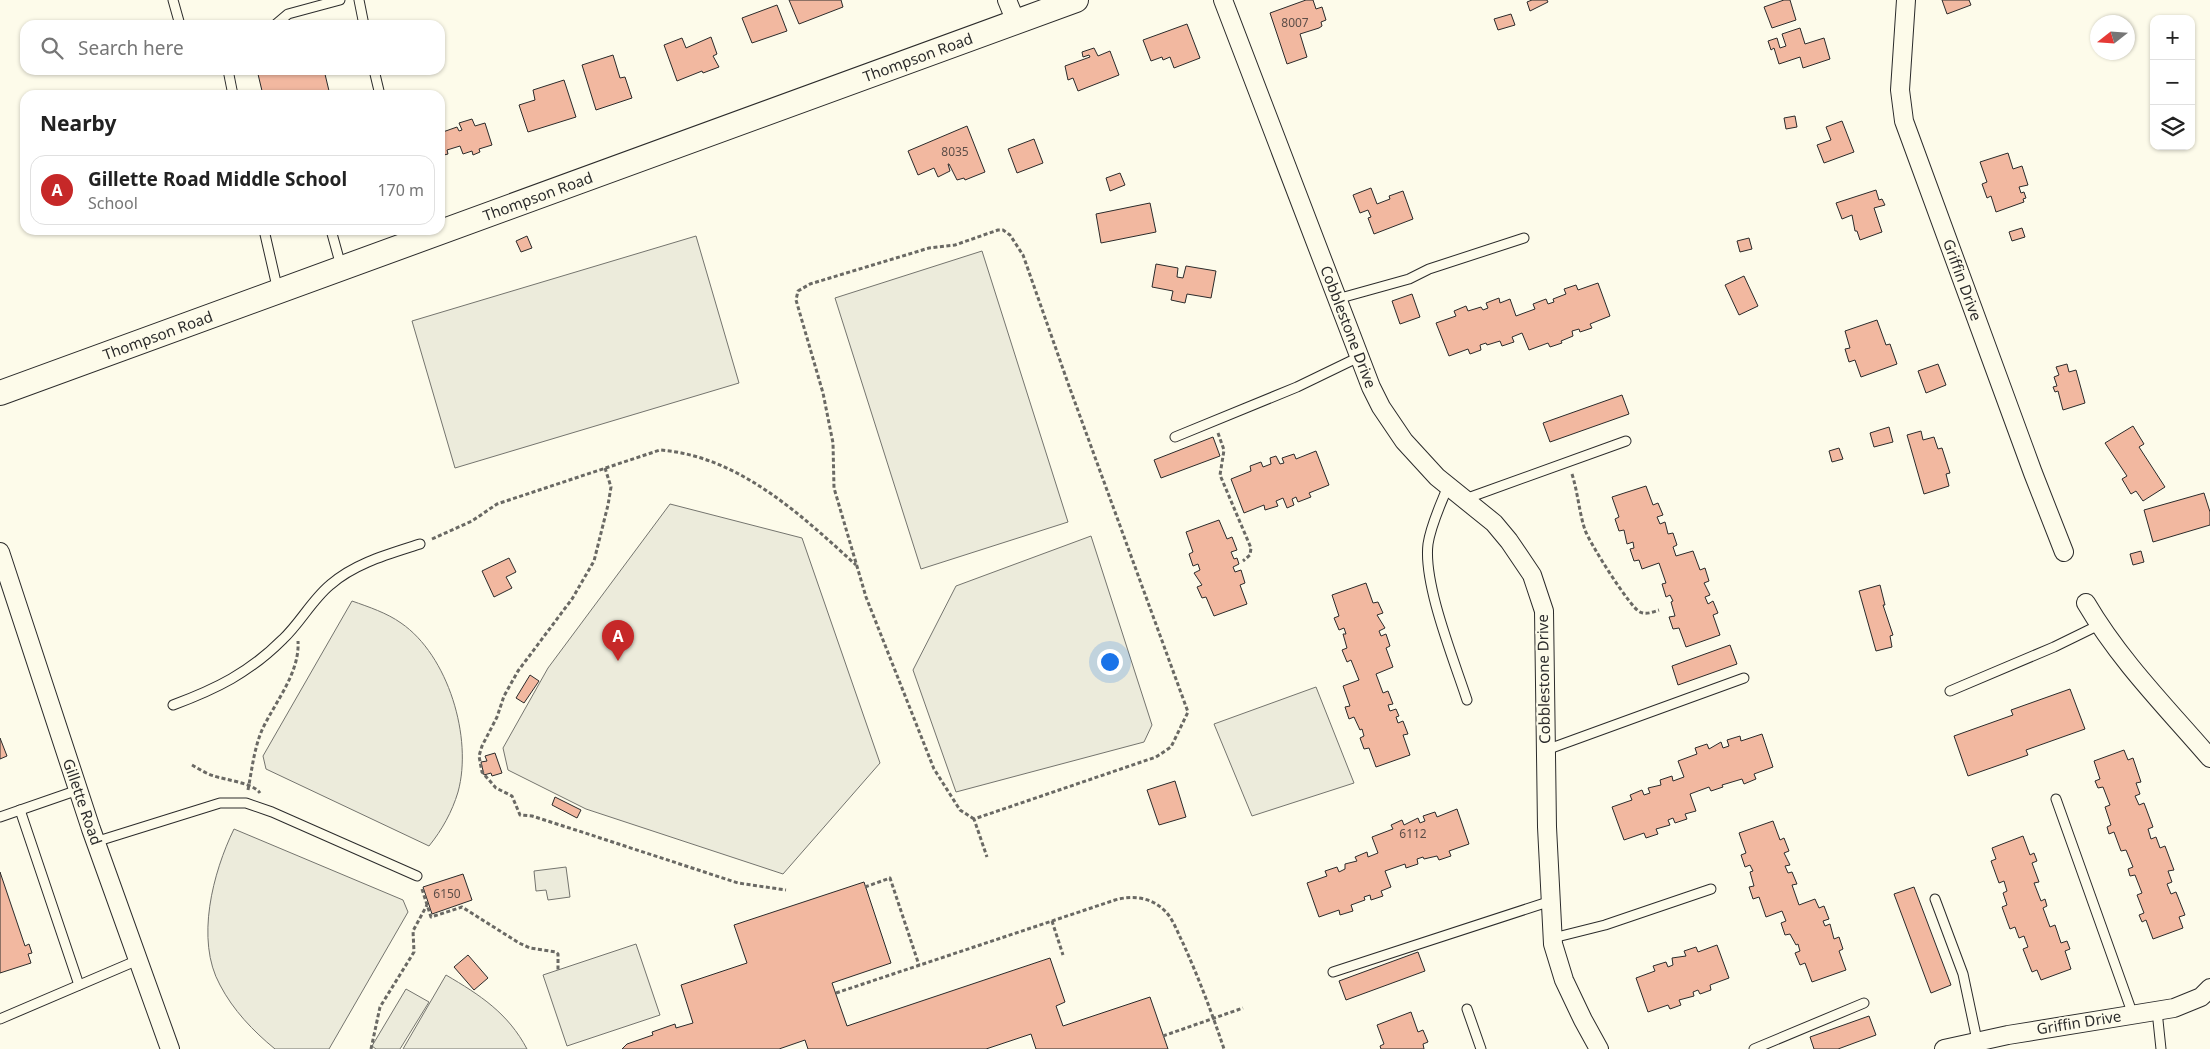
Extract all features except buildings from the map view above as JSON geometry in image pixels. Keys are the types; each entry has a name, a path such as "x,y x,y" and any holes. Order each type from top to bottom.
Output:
{"street":[{"path":"1007,0 1016,22"},
{"name":"Thompson Road","path":"445,224 1076,0"},
{"name":"Cobblestone Drive","path":"1222,0 1359,357 1381,407 1404,441 1437,477 1494,523 1532,575 1544,611 1547,827 1553,938 1564,980 1582,1020 1599,1049"},
{"name":"Griffin Drive","path":"1906,0 1900,90 1904,121 2032,473 2064,552"},
{"name":"Thompson Road","path":"0,393 341,269 411,236"},
{"name":"Gillette Road","path":"0,552 95,842 170,1049"},
{"path":"2086,603 2122,657 2210,758"},
{"name":"Griffin Drive","path":"1944,1049 1978,1045 2174,1008 2201,997 2210,988"}],"lane":[{"path":"174,0 179,20"},
{"path":"280,20 288,14 340,0"},
{"path":"358,0 363,20"},
{"path":"229,75 233,90"},
{"path":"375,75 379,90"},
{"path":"265,235 278,292"},
{"path":"332,235 341,269"},
{"path":"1337,299 1409,279 1429,269 1524,238"},
{"path":"1175,437 1297,387 1359,357"},
{"path":"1465,499 1626,441"},
{"path":"1448,486 1430,534 1428,547 1432,588 1466,700"},
{"path":"173,706 236,678 251,667 283,639 330,585 342,576 373,560 420,544"},
{"path":"1950,691 2054,647 2099,625"},
{"path":"1546,750 1744,678"},
{"path":"0,817 78,790"},
{"path":"2056,799 2133,1015"},
{"path":"95,842 220,804 246,803 262,808 417,876"},
{"path":"20,810 79,985"},
{"path":"1553,938 1605,925 1711,889"},
{"path":"1935,899 1962,974 1978,1045"},
{"path":"1334,972 1551,901"},
{"path":"0,1019 138,960"},
{"path":"1754,1049 1864,1003"},
{"path":"1467,1009 1481,1049"},
{"path":"2157,1011 2161,1049"}],"path":[{"path":"974,819 1156,757 1171,747 1188,712 1069,386 1024,255 1010,234 1003,230 992,231 955,245 924,250 810,284 798,291 796,300 822,393 833,443 834,488 872,612 934,769 960,810 974,819 987,857"},
{"path":"1213,421 1224,450 1220,475 1251,548 1250,555 1243,561"},
{"path":"420,544 472,521 497,504 660,450 687,453 706,458 724,466 798,513 857,566"},
{"path":"1568,462 1578,492 1585,532 1619,588 1632,608 1639,612 1647,614 1659,610"},
{"path":"605,468 611,486 594,560 572,599 525,661 504,696 497,717 479,756 482,772 496,788 512,796 520,815 532,816 738,883 786,890"},
{"path":"246,803 256,745 297,660 298,639 293,627"},
{"path":"192,765 212,776 258,789 264,800 262,808"},
{"path":"417,876 431,918 462,907 519,943 530,948 556,952 558,954 558,970"},
{"path":"866,887 890,878 919,965"},
{"path":"836,993 1129,896 1140,897 1166,912 1175,926 1224,1049"},
{"path":"371,1049 377,1015 384,999 414,952 413,931 427,905"},
{"path":"1052,921 1063,955"},
{"path":"1163,1036 1243,1008"}],"shaded area":[{"path":"696,236 739,383 455,468 412,321"},
{"path":"982,251 1068,522 921,569 835,298"},
{"path":"670,504 802,538 880,763 783,874 586,809 508,770 503,748 548,668"},
{"path":"1091,536 1152,725 1144,742 956,792 913,670 956,586"},
{"path":"352,601 390,616 418,637 432,655 444,676 453,699 462,747 462,771 458,792 450,814 429,846 266,769 263,756"},
{"path":"1316,687 1354,783 1252,816 1214,724"},
{"path":"234,829 403,900 408,912 329,1049 275,1049 244,1020 220,985 213,967 209,948 208,927 210,906 219,865"},
{"path":"566,867 570,897 548,900 546,890 536,891 534,871"},
{"path":"636,944 660,1015 567,1046 543,975"},
{"path":"446,975 482,998 502,1015 527,1049 403,1049"},
{"path":"406,989 429,1002 400,1049 376,1049 372,1046"}],"place":[{"name":"Gillette Road Middle School","path":"618,661"}]}
